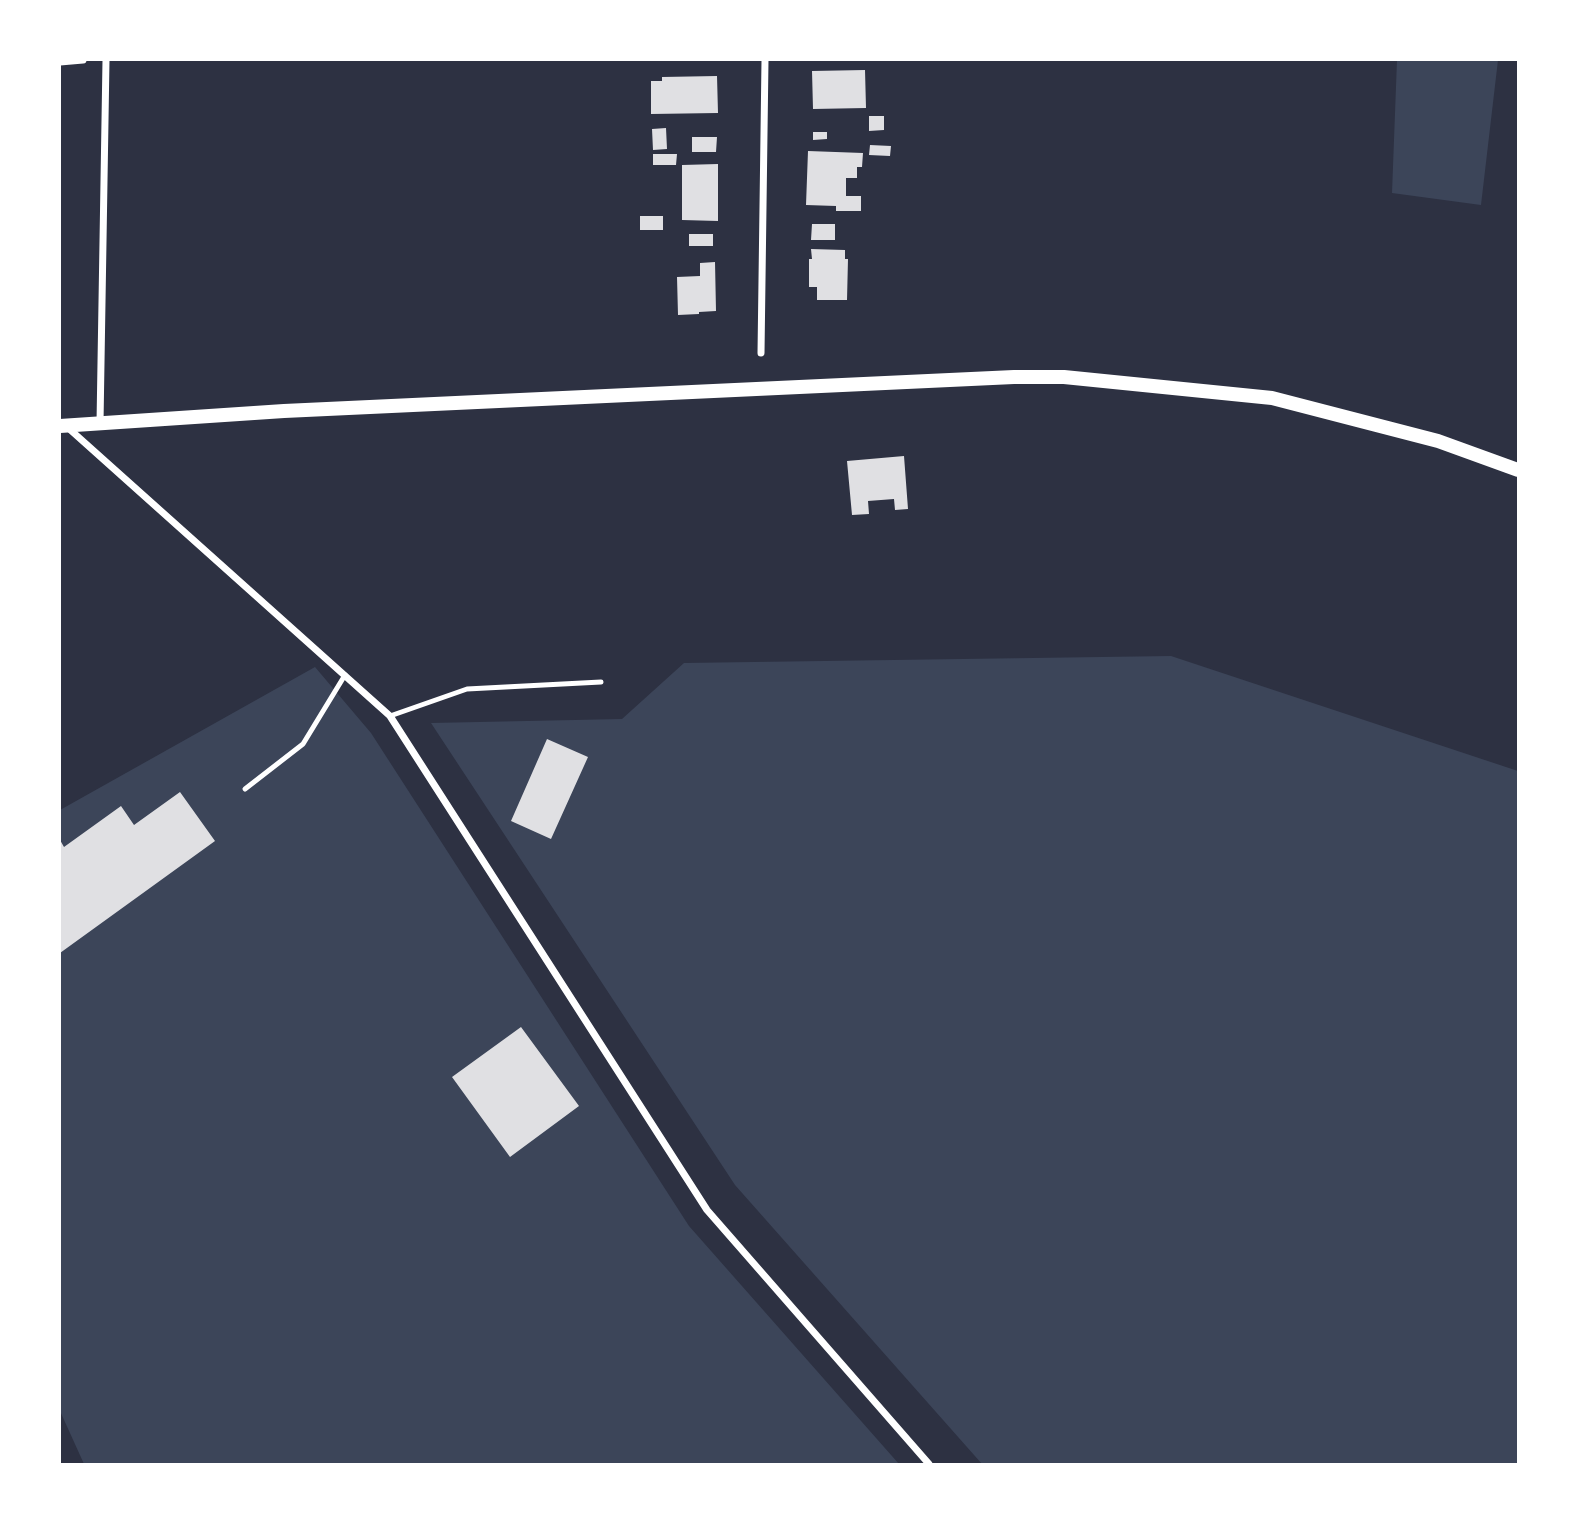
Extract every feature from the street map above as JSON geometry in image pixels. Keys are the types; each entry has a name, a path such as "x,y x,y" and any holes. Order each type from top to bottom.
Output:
{"main road":[{"path":"62,426 297,411 1014,377 1064,377 1272,398 1438,441 1518,470"}],"street":[{"path":"60,62 83,60"},
{"path":"100,423 106,60"},
{"path":"761,353 765,60"},
{"path":"62,426 390,716 707,1210 929,1465"}],"lane":[{"path":"245,789 303,744 345,675"},
{"path":"390,716 467,690 601,682"}],"shaded area":[{"path":"1397,60 1498,60 1481,205 1392,193"},
{"path":"1171,656 1518,771 1518,1464 982,1464 735,1185 431,723 622,719 684,663"},
{"path":"315,667 371,733 689,1226 899,1464 84,1464 60,1411 60,810"}],"building":[{"path":"865,70 866,108 813,109 812,71"},
{"path":"717,76 718,113 651,114 651,81 662,81 662,77"},
{"path":"869,116 884,116 884,130 869,131"},
{"path":"666,128 667,149 653,150 652,129"},
{"path":"813,132 827,132 827,139 813,140"},
{"path":"692,137 717,137 716,152 692,152"},
{"path":"870,145 891,146 890,156 869,155"},
{"path":"808,151 863,153 862,167 857,167 857,178 846,178 846,196 861,196 861,211 836,211 836,206 806,205"},
{"path":"653,154 677,154 676,165 653,165"},
{"path":"718,164 718,221 682,220 682,165"},
{"path":"640,216 663,216 663,230 640,230"},
{"path":"812,224 835,224 835,240 811,240"},
{"path":"689,234 713,234 713,246 689,246"},
{"path":"811,249 845,250 845,259 848,259 847,300 817,300 817,287 809,287"},
{"path":"715,262 716,311 678,315 677,277 700,276 700,263"},
{"path":"904,456 908,509 895,510 894,499 868,501 869,514 852,515 847,461"},
{"path":"547,739 588,757 551,839 511,821"},
{"path":"180,792 215,841 60,953 60,840 64,847 121,806 134,825"},
{"path":"521,1027 579,1106 510,1157 452,1077"}]}
